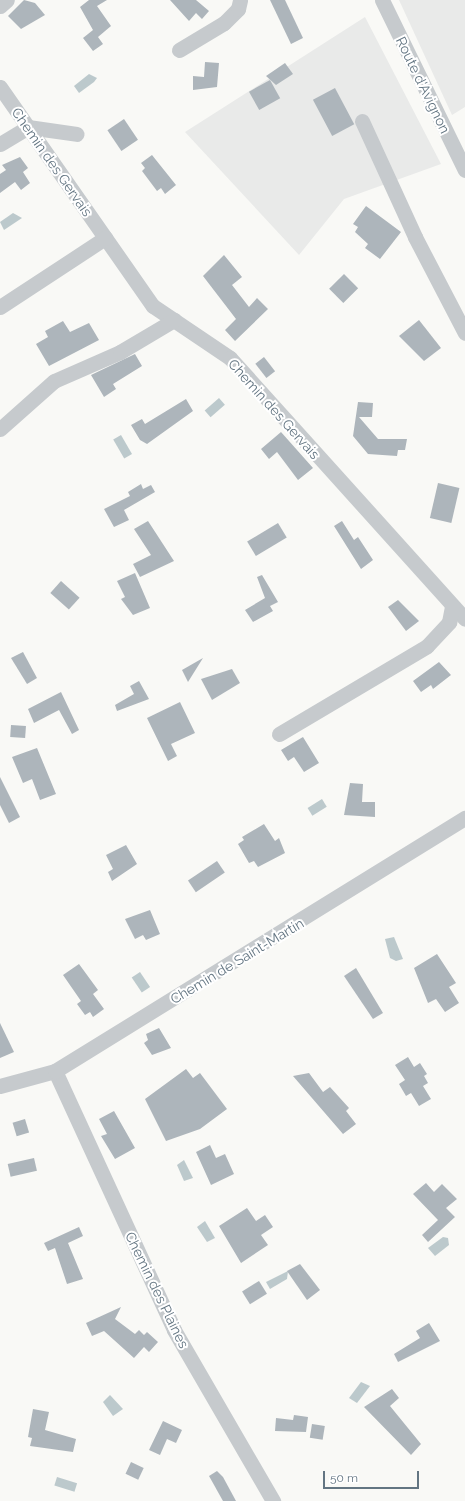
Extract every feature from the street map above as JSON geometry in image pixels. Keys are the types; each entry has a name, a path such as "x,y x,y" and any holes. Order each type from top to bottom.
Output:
{"street":[{"path":"0,6 7,0"},
{"path":"179,50 224,23 238,9 240,0"},
{"name":"Route d'Avignon","path":"382,0 465,170"},
{"name":"Chemin des Gervais","path":"0,87 153,306 230,358 465,619"},
{"path":"362,121 415,237 465,333"},
{"path":"0,144 28,127 77,134"},
{"path":"0,307 105,238"},
{"path":"0,429 54,381 120,352 174,320"},
{"path":"280,734 427,646 449,622 452,606"},
{"name":"Chemin de Saint-Martin","path":"0,1086 55,1071 465,818"},
{"name":"Chemin des Plaines","path":"55,1071 174,1330 273,1501"}],"shaded area":[{"path":"399,0 465,0 465,107 452,115"},
{"path":"365,17 441,164 344,199 299,255 185,132"},
{"path":"89,74 97,78 79,93 74,86"},
{"path":"13,213 22,218 4,230 0,222"},
{"path":"219,398 225,405 211,417 205,410"},
{"path":"121,435 132,454 124,459 113,440"},
{"path":"322,799 327,807 312,816 308,808"},
{"path":"394,937 403,959 396,961 390,958 385,939"},
{"path":"140,972 150,987 142,993 132,978"},
{"path":"184,1160 193,1178 184,1181 177,1165"},
{"path":"205,1221 215,1238 207,1242 197,1227"},
{"path":"443,1237 448,1238 449,1245 435,1256 428,1248"},
{"path":"288,1271 287,1279 270,1289 266,1282"},
{"path":"361,1382 370,1386 357,1403 349,1398"},
{"path":"110,1395 123,1409 113,1416 103,1402"},
{"path":"57,1477 77,1483 74,1492 54,1486"}],"building":[{"path":"24,0 35,3 45,15 21,29 8,16"},
{"path":"89,0 107,0 97,6 111,26 98,37 103,44 93,51 83,38 93,30 80,7"},
{"path":"170,0 196,0 209,11 202,19 196,13 189,21"},
{"path":"270,0 285,0 303,38 291,44"},
{"path":"205,62 219,63 217,87 193,90 193,76 204,77"},
{"path":"285,63 293,74 276,85 266,76"},
{"path":"270,80 280,98 259,110 249,92"},
{"path":"335,88 354,124 332,136 313,100"},
{"path":"124,119 138,140 121,151 107,130"},
{"path":"152,155 176,185 165,194 161,188 157,191 142,171 145,168 141,163"},
{"path":"20,157 28,168 23,172 30,183 21,190 15,182 0,193 0,174 6,170 2,165"},
{"path":"366,206 401,232 380,259 365,248 368,244 355,232 358,227 353,224"},
{"path":"224,255 242,277 232,285 249,307 257,298 268,309 235,341 225,330 236,319 203,276"},
{"path":"344,274 358,288 343,303 329,289"},
{"path":"419,320 441,348 424,361 399,336"},
{"path":"63,321 70,332 89,323 99,340 49,366 36,344 48,337 45,331"},
{"path":"135,354 142,366 113,384 116,389 104,397 91,375"},
{"path":"264,357 275,371 266,378 255,364"},
{"path":"186,399 193,411 147,444 140,440 131,425 142,419 145,424"},
{"path":"358,402 373,403 372,417 359,417 378,439 407,439 405,450 398,450 397,456 368,454 353,436"},
{"path":"281,432 313,468 298,480 277,452 269,459 261,449"},
{"path":"438,483 459,488 451,523 430,518"},
{"path":"141,484 143,489 151,485 155,492 124,510 129,520 114,527 104,509 130,496 128,492"},
{"path":"148,521 174,561 140,577 133,564 151,555 134,529"},
{"path":"342,521 354,540 358,537 373,560 361,569 334,526"},
{"path":"278,523 287,538 256,556 247,542"},
{"path":"135,573 150,608 133,615 121,599 125,597 117,581"},
{"path":"262,575 278,602 270,606 273,611 253,622 245,610 265,598 257,577"},
{"path":"61,581 80,598 69,610 50,593"},
{"path":"398,600 419,621 406,631 388,607"},
{"path":"23,652 37,678 27,684 11,658"},
{"path":"203,658 188,682 182,670"},
{"path":"439,662 451,675 433,689 431,685 421,692 413,681"},
{"path":"232,669 240,683 212,700 201,679"},
{"path":"139,681 149,699 117,711 115,705 134,694 130,686"},
{"path":"61,692 79,730 72,734 59,710 34,723 28,709"},
{"path":"180,702 195,733 171,744 177,756 168,761 147,718"},
{"path":"11,725 26,726 25,738 10,737"},
{"path":"303,737 319,763 304,772 294,757 288,761 281,750"},
{"path":"37,748 56,794 40,800 32,779 23,783 12,757"},
{"path":"0,777 20,817 9,823 0,805"},
{"path":"350,783 363,784 362,802 375,802 375,817 344,815"},
{"path":"264,824 275,841 279,838 285,853 258,867 254,861 249,863 238,844 244,840 242,837"},
{"path":"126,845 137,864 112,881 108,872 113,869 106,855"},
{"path":"217,861 225,873 196,892 188,881"},
{"path":"150,910 160,934 146,940 143,935 135,939 125,919"},
{"path":"437,954 456,983 449,987 459,1003 445,1012 436,999 428,1003 414,968"},
{"path":"79,964 98,990 93,994 104,1009 93,1017 90,1012 85,1015 77,1004 81,1001 63,975"},
{"path":"356,968 383,1013 373,1019 344,976"},
{"path":"0,1023 14,1052 0,1058"},
{"path":"159,1028 171,1048 152,1055 144,1043 148,1040 146,1034"},
{"path":"408,1057 414,1067 420,1063 427,1074 424,1076 428,1083 423,1086 431,1099 419,1106 411,1093 406,1096 399,1084 405,1080 395,1065"},
{"path":"186,1069 193,1078 200,1073 227,1109 200,1129 166,1141 145,1099"},
{"path":"309,1073 323,1092 330,1087 349,1108 346,1111 356,1124 343,1134 293,1076"},
{"path":"114,1111 135,1148 115,1159 101,1136 107,1134 99,1119"},
{"path":"25,1119 29,1132 17,1136 13,1123"},
{"path":"210,1145 216,1158 225,1154 234,1174 211,1185 196,1152"},
{"path":"34,1158 37,1171 11,1177 8,1164"},
{"path":"426,1183 434,1192 442,1184 457,1199 446,1208 455,1217 428,1242 422,1235 438,1220 413,1194"},
{"path":"247,1208 256,1221 265,1215 273,1227 261,1235 268,1245 241,1263 219,1226"},
{"path":"79,1227 83,1236 68,1243 83,1279 67,1284 55,1248 48,1251 44,1243"},
{"path":"300,1264 320,1290 307,1300 287,1271"},
{"path":"259,1281 267,1294 250,1304 242,1292"},
{"path":"121,1307 115,1319 135,1334 139,1330 144,1335 147,1332 158,1342 149,1352 144,1347 134,1358 104,1331 92,1336 86,1323"},
{"path":"429,1323 440,1341 398,1362 394,1354 420,1338 416,1331"},
{"path":"392,1389 399,1398 390,1406 421,1444 411,1455 364,1407"},
{"path":"33,1409 49,1412 45,1430 76,1439 73,1452 30,1446 32,1438 28,1437"},
{"path":"294,1415 308,1417 306,1432 275,1431 276,1418 293,1420"},
{"path":"163,1421 182,1430 176,1443 167,1439 160,1455 149,1450"},
{"path":"312,1424 325,1426 323,1440 310,1438"},
{"path":"131,1462 144,1468 138,1480 126,1474"},
{"path":"217,1471 223,1477 236,1501 223,1501 209,1476"}]}
